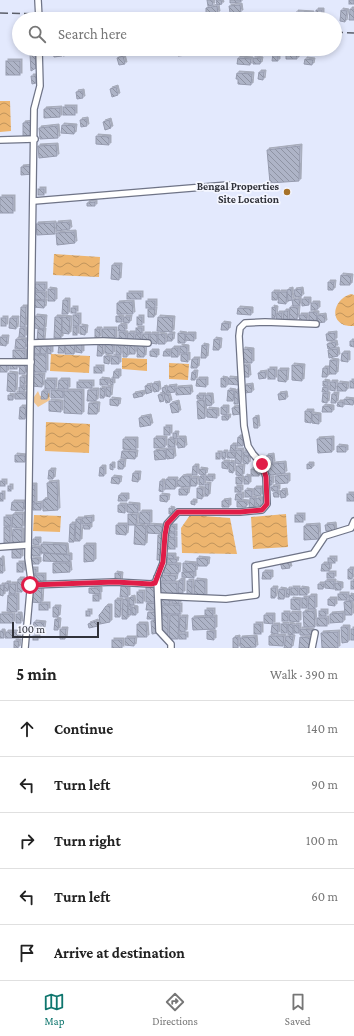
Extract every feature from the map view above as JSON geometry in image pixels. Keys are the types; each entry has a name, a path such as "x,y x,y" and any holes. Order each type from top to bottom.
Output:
{"street":[{"path":"38,12 38,0 45,0"},
{"path":"25,648 30,585 28,545 35,139 34,109 40,86 39,56"},
{"path":"0,140 35,139"},
{"path":"34,201 228,185"},
{"path":"30,585 115,582 155,583 163,562 167,524 178,512 240,512 262,510 267,504 266,477 262,464 248,446 244,426 239,336 240,328 245,323 265,322 316,324"},
{"path":"31,343 103,341 148,343"},
{"path":"0,362 31,362"},
{"path":"158,596 226,599 256,595 255,566 313,554 325,536 351,528 354,521"},
{"path":"0,547 28,545"},
{"path":"157,577 159,631 171,644 171,648"},
{"path":"312,648 315,633"}],"shaded area":[{"path":"38,391 40,396 49,393 50,400 38,407 32,400"}],"water":[{"path":"0,101 10,101 11,131 0,132"},
{"path":"54,254 100,257 99,277 53,275"},
{"path":"351,294 354,295 354,326 345,325 339,322 335,313 341,300"},
{"path":"51,354 90,356 89,373 50,371"},
{"path":"122,358 147,359 147,371 122,369"},
{"path":"169,363 189,364 188,380 169,379"},
{"path":"46,422 90,424 89,453 45,451"},
{"path":"286,514 288,547 253,549 251,517"},
{"path":"34,515 61,516 60,532 33,531"},
{"path":"190,515 230,518 237,554 182,553 181,528"}],"building":[{"path":"207,0 212,0 213,5 208,6"},
{"path":"216,0 221,0 222,4 217,5"},
{"path":"230,0 241,0 241,2 230,3"},
{"path":"349,0 354,0 354,4 349,4"},
{"path":"240,5 241,12 230,12 229,6"},
{"path":"217,6 218,12 206,12 206,8"},
{"path":"350,9 354,9 354,20 349,20"},
{"path":"316,10 322,10 322,12 316,12"},
{"path":"341,10 347,11 345,22 342,21"},
{"path":"30,56 35,56 36,68 31,71"},
{"path":"123,56 125,64 119,65 117,58"},
{"path":"273,56 278,56 278,61 272,61"},
{"path":"286,56 297,56 297,59 286,59"},
{"path":"238,58 251,59 250,65 237,64"},
{"path":"253,58 261,59 260,64 253,64"},
{"path":"305,59 313,60 312,65 304,64"},
{"path":"6,61 20,61 20,75 6,75"},
{"path":"259,72 264,72 263,80 258,79"},
{"path":"237,73 252,74 251,85 238,84 238,79 236,79"},
{"path":"31,76 36,76 36,83 32,84"},
{"path":"116,87 118,95 112,97 110,89"},
{"path":"82,91 83,98 77,99 76,92"},
{"path":"63,107 75,107 75,115 63,115"},
{"path":"60,108 60,117 44,118 44,109"},
{"path":"86,119 87,126 81,127 80,120"},
{"path":"109,120 111,128 105,130 103,122"},
{"path":"32,122 33,135 23,136 23,123"},
{"path":"62,125 75,126 74,134 61,133"},
{"path":"57,126 58,138 40,139 39,128"},
{"path":"96,136 109,137 109,145 96,144"},
{"path":"56,145 57,156 39,158 38,146"},
{"path":"300,146 299,181 270,183 267,150"},
{"path":"33,166 34,174 21,175 21,167"},
{"path":"38,189 44,189 44,195 38,195"},
{"path":"0,197 13,197 13,213 0,213"},
{"path":"95,202 95,206 87,206 87,203"},
{"path":"69,222 70,229 57,231 56,223"},
{"path":"54,223 55,234 37,235 36,224"},
{"path":"74,232 75,243 57,245 56,233"},
{"path":"112,265 120,265 119,280 111,279"},
{"path":"341,275 351,276 350,285 340,285"},
{"path":"328,282 334,282 333,290 328,290"},
{"path":"34,284 45,284 45,291 34,291"},
{"path":"48,289 55,290 55,301 48,301"},
{"path":"291,289 292,300 288,301 287,290"},
{"path":"301,289 302,296 295,297 294,290"},
{"path":"34,292 45,293 45,300 33,299"},
{"path":"272,292 278,292 277,300 272,300"},
{"path":"279,292 287,292 286,304 278,303"},
{"path":"127,293 141,293 141,299 127,299"},
{"path":"299,299 300,306 293,306 292,300"},
{"path":"302,299 309,299 309,305 302,306"},
{"path":"34,300 45,301 44,308 33,307"},
{"path":"63,300 68,300 68,314 62,314"},
{"path":"146,301 155,301 155,308 146,308"},
{"path":"132,302 133,314 117,314 117,303"},
{"path":"311,303 318,303 318,309 311,310"},
{"path":"21,307 26,307 25,327 20,327"},
{"path":"272,307 276,308 275,318 272,318"},
{"path":"290,307 298,308 297,319 289,319"},
{"path":"71,308 76,308 76,313 71,313"},
{"path":"238,308 251,309 251,315 237,314"},
{"path":"148,309 155,309 154,317 148,317"},
{"path":"284,311 288,311 287,322 283,322"},
{"path":"309,312 317,313 316,324 309,324"},
{"path":"277,313 282,313 281,324 276,324"},
{"path":"73,315 79,315 79,326 73,326"},
{"path":"299,315 306,315 307,321 300,322"},
{"path":"324,315 325,322 318,323 317,316"},
{"path":"35,316 45,317 44,329 34,328"},
{"path":"116,316 122,317 122,322 116,322"},
{"path":"55,317 62,317 61,338 54,338"},
{"path":"62,317 70,318 69,334 62,333"},
{"path":"124,317 130,317 129,323 123,322"},
{"path":"137,317 142,317 142,325 137,325"},
{"path":"158,317 173,318 172,332 157,331"},
{"path":"1,318 6,318 6,326 1,326"},
{"path":"10,318 17,318 16,329 9,328"},
{"path":"222,323 229,324 228,330 221,330"},
{"path":"119,325 125,325 125,331 118,331"},
{"path":"80,326 86,327 85,335 80,334"},
{"path":"73,327 77,327 77,335 73,335"},
{"path":"20,328 25,329 25,337 19,337"},
{"path":"136,328 142,328 142,333 136,333"},
{"path":"38,329 44,330 43,341 37,341"},
{"path":"95,329 100,329 99,338 95,338"},
{"path":"102,329 115,329 115,339 102,339"},
{"path":"119,332 126,333 126,340 119,339"},
{"path":"128,333 134,333 134,339 127,339"},
{"path":"178,333 185,334 185,343 178,343"},
{"path":"335,333 335,340 327,341 326,334"},
{"path":"136,334 141,334 141,341 135,340"},
{"path":"143,334 149,334 148,341 142,341"},
{"path":"150,334 157,334 157,344 150,343"},
{"path":"158,334 165,335 165,344 158,344"},
{"path":"168,334 173,334 172,341 167,341"},
{"path":"186,334 194,334 194,341 185,340"},
{"path":"0,337 7,337 6,346 0,345"},
{"path":"16,339 26,340 25,349 15,348"},
{"path":"214,339 220,340 219,350 213,350"},
{"path":"350,341 354,341 354,347 350,346"},
{"path":"105,342 113,342 113,354 105,353"},
{"path":"335,342 336,347 328,349 327,344"},
{"path":"65,343 75,343 74,354 65,354"},
{"path":"116,343 121,344 121,355 116,355"},
{"path":"76,344 82,344 82,353 76,352"},
{"path":"98,344 103,344 102,356 97,356"},
{"path":"123,344 128,344 127,357 123,357"},
{"path":"138,344 145,344 144,357 137,357"},
{"path":"59,345 65,345 64,353 58,353"},
{"path":"130,345 135,346 135,354 129,354"},
{"path":"202,345 207,346 206,358 201,358"},
{"path":"34,346 40,346 40,354 34,354"},
{"path":"41,346 47,346 46,354 40,354"},
{"path":"48,346 51,346 51,354 47,353"},
{"path":"180,346 187,347 187,353 180,353"},
{"path":"172,348 178,348 178,357 171,357"},
{"path":"243,349 252,350 252,363 242,362"},
{"path":"337,349 338,356 329,358 328,350"},
{"path":"13,350 25,351 25,360 13,360"},
{"path":"150,351 157,351 157,357 150,356"},
{"path":"164,351 170,351 170,356 163,356"},
{"path":"342,353 348,353 348,362 341,361"},
{"path":"181,354 188,354 188,362 181,361"},
{"path":"32,355 46,355 46,372 32,372"},
{"path":"104,356 110,357 109,364 104,363"},
{"path":"112,356 119,357 119,364 111,364"},
{"path":"192,359 198,359 197,368 191,368"},
{"path":"330,360 337,361 336,374 329,374"},
{"path":"0,363 7,363 7,372 0,372"},
{"path":"10,363 17,363 17,369 10,369"},
{"path":"20,364 26,364 25,374 19,374"},
{"path":"248,365 249,377 243,377 243,366"},
{"path":"292,365 303,366 302,381 292,380"},
{"path":"94,367 102,367 102,373 94,373"},
{"path":"323,368 328,368 327,377 322,377"},
{"path":"268,369 275,369 275,379 268,379"},
{"path":"278,370 287,370 286,382 278,381"},
{"path":"114,371 119,371 119,378 113,378"},
{"path":"192,372 196,372 195,380 191,380"},
{"path":"265,372 266,378 259,379 258,373"},
{"path":"8,373 16,374 15,392 7,391"},
{"path":"33,374 43,375 42,387 32,386"},
{"path":"20,377 25,377 24,386 20,386"},
{"path":"221,378 226,379 226,387 221,387"},
{"path":"228,378 240,379 239,385 228,384"},
{"path":"100,379 108,380 108,385 100,385"},
{"path":"110,379 113,379 113,385 110,384"},
{"path":"197,379 206,379 206,387 196,386"},
{"path":"45,380 55,380 55,389 45,389"},
{"path":"59,380 68,380 68,389 58,389"},
{"path":"323,381 328,382 328,386 323,386"},
{"path":"350,381 354,381 354,388 350,388"},
{"path":"77,382 92,382 92,388 77,388"},
{"path":"330,382 336,382 335,391 330,390"},
{"path":"158,383 159,391 154,392 152,384"},
{"path":"338,383 347,384 346,391 337,391"},
{"path":"150,385 152,392 146,394 145,386"},
{"path":"251,385 252,392 245,393 244,386"},
{"path":"175,386 175,392 168,393 167,387"},
{"path":"19,387 25,387 24,392 19,392"},
{"path":"106,387 111,387 110,397 106,396"},
{"path":"165,387 167,393 163,394 162,388"},
{"path":"190,387 191,394 176,395 176,388"},
{"path":"323,387 328,388 328,392 322,392"},
{"path":"100,388 105,389 104,398 100,398"},
{"path":"51,390 63,391 63,398 51,398"},
{"path":"88,390 97,390 96,401 87,401"},
{"path":"228,390 234,391 233,401 227,401"},
{"path":"42,391 48,391 47,399 41,399"},
{"path":"64,391 82,391 82,414 64,413"},
{"path":"235,391 238,391 238,404 234,404"},
{"path":"143,392 143,396 134,398 133,394"},
{"path":"15,393 26,394 26,399 15,399"},
{"path":"285,393 286,399 279,400 278,394"},
{"path":"323,393 328,394 327,403 322,402"},
{"path":"162,394 164,401 160,402 158,395"},
{"path":"168,394 170,402 166,403 164,395"},
{"path":"332,394 337,394 336,403 331,403"},
{"path":"8,395 13,396 13,400 8,400"},
{"path":"197,395 204,395 203,399 197,399"},
{"path":"205,395 211,395 212,405 206,406"},
{"path":"110,399 119,400 118,406 110,405"},
{"path":"344,399 354,400 353,405 344,404"},
{"path":"204,400 205,418 198,419 197,401"},
{"path":"49,401 61,402 61,412 49,411"},
{"path":"177,402 179,412 172,413 170,404"},
{"path":"338,402 343,402 343,407 337,406"},
{"path":"89,403 98,404 97,414 88,414"},
{"path":"323,406 332,407 332,412 322,412"},
{"path":"20,407 26,407 25,419 19,419"},
{"path":"221,407 227,407 227,415 221,414"},
{"path":"239,407 240,414 233,415 232,408"},
{"path":"207,409 217,410 217,418 207,417"},
{"path":"305,411 312,411 311,423 305,422"},
{"path":"312,414 319,415 319,424 312,423"},
{"path":"149,416 151,425 140,427 139,418"},
{"path":"222,416 229,416 228,420 222,420"},
{"path":"257,417 258,428 254,428 253,418"},
{"path":"164,427 170,427 170,435 164,435"},
{"path":"173,433 177,433 176,439 173,438"},
{"path":"238,437 243,437 243,446 237,446"},
{"path":"154,438 165,438 165,447 154,448"},
{"path":"177,438 184,438 185,447 178,448"},
{"path":"332,438 332,452 318,453 317,439"},
{"path":"123,439 136,439 136,450 123,449"},
{"path":"168,439 174,439 175,447 168,447"},
{"path":"231,445 236,445 235,451 230,451"},
{"path":"337,446 346,447 346,452 337,452"},
{"path":"166,449 173,449 174,458 167,459"},
{"path":"165,450 166,459 155,460 154,451"},
{"path":"236,450 242,450 241,464 235,463"},
{"path":"122,451 136,452 135,459 121,458"},
{"path":"222,452 226,452 225,459 222,459"},
{"path":"228,452 235,453 235,458 227,458"},
{"path":"243,452 249,452 249,456 243,456"},
{"path":"216,453 220,453 220,459 216,459"},
{"path":"15,455 25,456 25,462 15,462"},
{"path":"272,455 273,463 267,464 266,456"},
{"path":"244,456 249,456 248,464 243,463"},
{"path":"118,461 124,461 123,469 118,469"},
{"path":"222,462 228,462 228,469 222,468"},
{"path":"229,462 234,463 233,473 229,472"},
{"path":"284,463 285,473 264,476 262,465"},
{"path":"110,464 113,464 113,470 110,469"},
{"path":"307,464 312,464 312,468 307,469"},
{"path":"193,466 197,466 197,475 192,475"},
{"path":"236,466 243,466 242,476 236,475"},
{"path":"100,467 104,467 104,476 99,476"},
{"path":"199,469 206,470 205,475 199,474"},
{"path":"251,469 260,469 259,476 251,476"},
{"path":"49,470 54,470 53,479 48,479"},
{"path":"133,473 139,473 138,482 132,481"},
{"path":"288,475 288,483 276,484 275,476"},
{"path":"190,476 190,487 177,486 177,481 180,480 181,477"},
{"path":"200,476 204,476 204,485 199,485"},
{"path":"206,476 213,476 213,481 206,480"},
{"path":"245,476 249,477 249,484 244,484"},
{"path":"112,477 120,478 119,484 111,483"},
{"path":"236,477 242,478 242,484 236,484"},
{"path":"266,477 272,477 272,485 267,485"},
{"path":"191,478 197,478 196,486 190,486"},
{"path":"166,479 176,479 175,489 165,489"},
{"path":"0,481 5,481 5,486 0,486"},
{"path":"160,481 163,481 163,492 159,491"},
{"path":"57,482 58,510 43,511 43,500 48,499 47,483"},
{"path":"205,484 209,484 208,496 205,496"},
{"path":"31,485 35,485 35,503 30,503"},
{"path":"8,486 11,486 11,491 8,491"},
{"path":"278,486 278,491 272,491 271,487"},
{"path":"235,487 241,487 241,492 235,492"},
{"path":"197,488 203,489 202,499 197,498"},
{"path":"254,488 261,488 261,496 254,495"},
{"path":"179,489 188,489 187,495 179,495"},
{"path":"245,490 252,491 252,497 245,497"},
{"path":"285,490 286,497 281,498 280,491"},
{"path":"278,492 279,497 274,497 273,493"},
{"path":"0,493 3,493 3,501 0,501"},
{"path":"236,494 242,494 242,500 235,500"},
{"path":"347,494 354,494 354,501 347,501"},
{"path":"119,495 127,495 127,501 118,501"},
{"path":"160,495 168,496 167,502 160,501"},
{"path":"250,498 255,498 254,509 249,509"},
{"path":"256,498 261,499 261,506 256,505"},
{"path":"229,500 229,507 222,507 222,501"},
{"path":"191,501 195,501 195,505 191,504"},
{"path":"237,501 247,502 246,507 237,507"},
{"path":"12,502 24,502 23,511 11,510"},
{"path":"41,503 41,510 33,510 33,504"},
{"path":"127,504 138,505 138,513 127,512"},
{"path":"118,505 125,505 125,513 118,512"},
{"path":"169,508 173,509 172,514 169,514"},
{"path":"140,512 150,512 150,524 139,523"},
{"path":"13,514 23,514 22,528 12,527"},
{"path":"128,514 137,515 136,525 128,525"},
{"path":"295,515 303,515 303,522 295,522"},
{"path":"4,517 11,517 11,526 4,526"},
{"path":"92,517 92,523 82,524 82,518"},
{"path":"76,519 81,519 80,541 75,541"},
{"path":"70,524 75,524 74,542 69,542"},
{"path":"334,524 335,531 326,531 325,525"},
{"path":"83,525 90,525 90,529 84,529"},
{"path":"116,525 127,525 126,535 116,534"},
{"path":"135,525 146,526 145,545 134,544"},
{"path":"147,525 162,526 162,534 147,533"},
{"path":"318,525 319,539 304,540 304,526"},
{"path":"168,526 175,526 175,532 168,532"},
{"path":"4,527 10,527 10,544 4,543"},
{"path":"13,529 22,530 22,543 12,543"},
{"path":"168,533 175,533 175,538 168,537"},
{"path":"158,535 162,535 161,560 157,560"},
{"path":"33,539 39,539 39,545 33,544"},
{"path":"167,539 175,539 175,549 167,549"},
{"path":"41,544 66,545 67,554 41,553"},
{"path":"84,545 94,545 94,561 84,562"},
{"path":"12,547 21,548 21,558 12,558"},
{"path":"28,547 40,548 40,556 28,555"},
{"path":"44,553 70,555 70,562 43,561"},
{"path":"166,555 174,555 174,559 166,558"},
{"path":"0,558 2,558 3,573 0,573"},
{"path":"31,558 39,559 39,564 31,564"},
{"path":"197,558 208,559 207,566 197,566"},
{"path":"328,558 335,558 335,563 328,563"},
{"path":"167,559 177,559 176,563 167,563"},
{"path":"288,561 290,568 282,569 280,562"},
{"path":"17,563 23,563 23,572 17,572"},
{"path":"53,563 69,563 70,572 53,573"},
{"path":"183,563 196,564 195,572 183,571"},
{"path":"165,564 179,565 178,574 164,573"},
{"path":"322,564 330,564 329,571 321,571"},
{"path":"30,569 36,569 36,574 30,574"},
{"path":"348,569 353,569 352,579 348,579"},
{"path":"182,572 194,573 194,578 182,577"},
{"path":"263,572 271,572 271,579 262,579"},
{"path":"115,573 121,574 120,584 115,584"},
{"path":"327,573 334,573 334,578 327,578"},
{"path":"31,575 44,575 44,585 31,585"},
{"path":"162,575 176,576 175,581 162,581"},
{"path":"18,579 23,579 22,592 17,592"},
{"path":"179,580 183,580 183,593 178,593"},
{"path":"195,580 205,581 205,596 194,596"},
{"path":"187,581 192,581 192,595 187,595"},
{"path":"325,581 334,581 334,589 325,588"},
{"path":"351,581 354,581 354,589 351,589"},
{"path":"5,583 9,583 8,591 4,591"},
{"path":"159,583 177,583 177,595 159,595"},
{"path":"335,583 341,584 341,590 335,590"},
{"path":"10,584 16,584 15,594 9,594"},
{"path":"318,584 324,584 323,589 318,589"},
{"path":"0,585 4,585 3,596 0,595"},
{"path":"32,585 42,586 41,603 31,602"},
{"path":"121,586 128,587 128,597 120,597"},
{"path":"146,587 155,587 155,602 146,602"},
{"path":"89,588 100,589 100,594 89,593"},
{"path":"271,588 276,588 275,598 271,598"},
{"path":"291,588 298,588 298,595 291,595"},
{"path":"300,588 307,589 307,595 299,595"},
{"path":"279,589 285,590 284,599 278,599"},
{"path":"287,589 290,589 289,597 286,597"},
{"path":"137,592 143,592 143,603 137,603"},
{"path":"338,594 347,594 347,600 338,600"},
{"path":"8,595 17,595 17,612 7,611"},
{"path":"93,595 99,595 99,601 93,601"},
{"path":"349,595 354,596 354,601 349,601"},
{"path":"309,596 315,596 315,609 308,609"},
{"path":"133,597 134,605 129,605 129,598"},
{"path":"161,598 170,598 170,604 161,604"},
{"path":"172,598 179,598 179,604 172,603"},
{"path":"302,598 307,598 307,608 302,608"},
{"path":"123,599 128,600 127,619 122,619"},
{"path":"291,599 300,600 300,610 291,609"},
{"path":"328,599 335,599 335,606 328,605"},
{"path":"115,600 121,600 120,617 115,617"},
{"path":"351,601 352,615 345,615 344,602"},
{"path":"147,603 158,604 158,610 146,610"},
{"path":"39,604 48,604 48,610 39,610"},
{"path":"162,605 180,605 180,614 162,614"},
{"path":"106,606 110,606 110,622 100,624 99,615"},
{"path":"128,606 131,606 131,615 128,615"},
{"path":"53,607 59,607 58,617 53,617"},
{"path":"132,607 136,608 136,615 132,615"},
{"path":"205,610 213,610 213,616 205,616"},
{"path":"86,611 90,611 90,616 86,616"},
{"path":"314,611 315,627 304,627 303,612"},
{"path":"319,611 326,611 326,616 319,616"},
{"path":"148,612 158,613 157,619 147,619"},
{"path":"282,613 288,613 288,621 282,621"},
{"path":"290,613 299,613 299,622 289,621"},
{"path":"343,613 343,622 330,623 330,614"},
{"path":"0,614 13,614 13,623 0,623"},
{"path":"16,614 20,614 21,623 16,623"},
{"path":"162,615 168,615 168,635 160,631"},
{"path":"170,615 179,615 178,639 169,639"},
{"path":"264,615 273,615 273,624 264,623"},
{"path":"180,617 186,617 185,632 179,631"},
{"path":"215,617 215,629 193,630 192,618"},
{"path":"317,618 327,618 327,626 317,626"},
{"path":"55,619 59,620 58,630 54,630"},
{"path":"158,620 158,633 152,634 151,621"},
{"path":"96,621 98,626 89,628 88,624"},
{"path":"34,622 44,623 43,629 33,628"},
{"path":"137,624 146,624 147,637 137,637"},
{"path":"254,624 261,624 261,634 254,634"},
{"path":"281,624 287,624 287,633 281,633"},
{"path":"288,624 293,625 293,635 288,634"},
{"path":"272,625 278,625 278,634 271,633"},
{"path":"294,625 299,625 299,633 294,633"},
{"path":"341,627 348,627 348,642 342,643"},
{"path":"60,629 66,629 65,639 60,639"},
{"path":"300,629 312,630 311,635 300,635"},
{"path":"351,629 354,629 354,640 351,640"},
{"path":"0,631 3,631 4,638 0,638"},
{"path":"207,631 214,632 214,640 207,639"},
{"path":"6,632 19,632 19,638 5,638"},
{"path":"338,632 338,648 322,648 321,633"},
{"path":"179,634 186,634 186,639 179,639"},
{"path":"33,636 38,636 38,640 33,640"},
{"path":"269,636 284,636 283,646 269,645"},
{"path":"286,636 293,637 291,648 284,648"},
{"path":"238,637 238,648 233,648 233,638"},
{"path":"255,637 256,647 241,648 240,638"},
{"path":"300,637 310,638 309,648 299,648"},
{"path":"125,638 135,638 134,646 125,645"},
{"path":"112,640 122,640 122,648 112,648"},
{"path":"14,641 19,641 18,648 14,648"}],"railway":[{"path":"0,13 12,13"},
{"path":"342,32 354,33"}],"place":[{"name":"Bengal Properties Site Location","path":"287,192"}],"route":[{"path":"30,585 115,582 155,583 163,562 167,524 178,512 240,512 262,510 267,504 266,477 262,464"}]}
